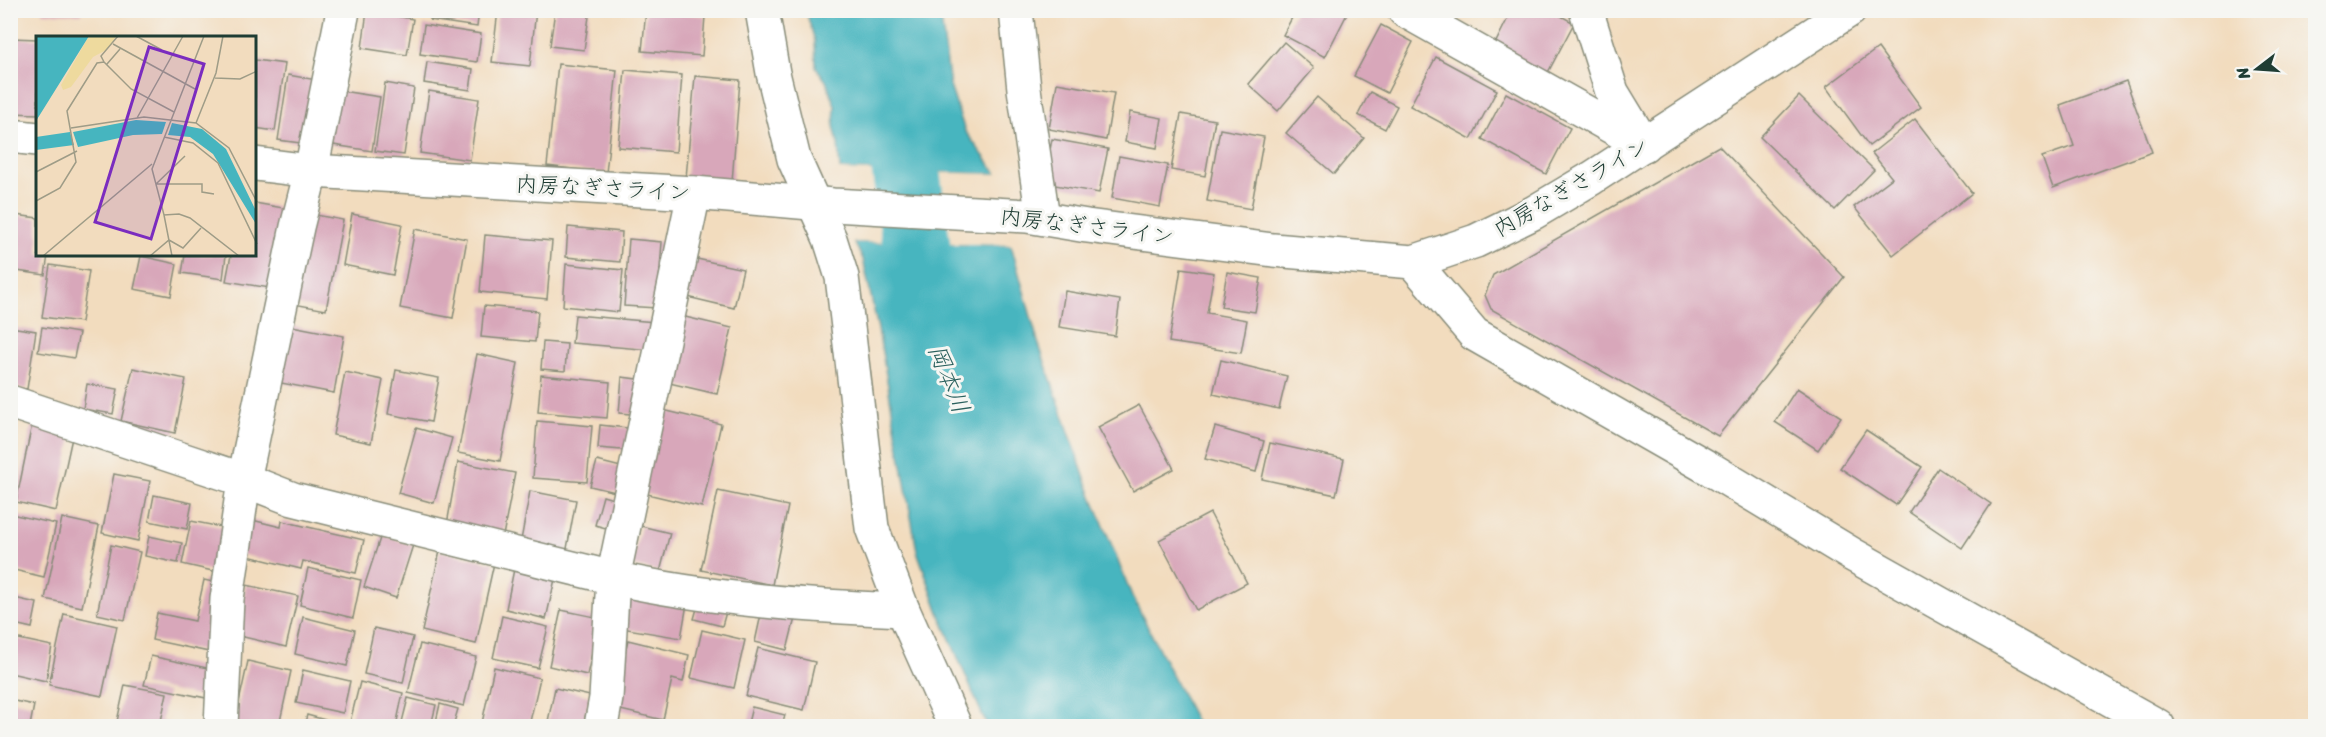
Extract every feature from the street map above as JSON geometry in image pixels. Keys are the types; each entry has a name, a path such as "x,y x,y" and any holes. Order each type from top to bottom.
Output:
{"main road":[{"path":"762,10 773,73 794,159 825,205 830,239 842,277 872,528 903,610 955,726"},
{"path":"1016,10 1035,217"},
{"path":"1404,10 1644,145"},
{"path":"1586,10 1612,92 1644,145"},
{"name":"内房なぎさライン","path":"256,164 311,171 694,193 825,205 1035,217 1273,250 1413,262 1476,241 1533,213 1644,145 1850,10"},
{"path":"221,726 227,599 244,480 343,11"},
{"path":"10,136 36,139"},
{"path":"601,726 606,698 613,578 694,193"},
{"path":"1413,262 1474,334 1712,470 1853,555 2158,726"},
{"path":"10,402 244,480 293,499 613,578 665,590 825,606 903,610"}],"water":[{"path":"806,11 940,11 950,86 965,131 997,174 840,170 838,142 834,126 835,106 826,81 816,67 815,41"},
{"path":"854,242 1011,245 1038,342 1084,476 1132,596 1198,726 987,726 941,618 917,551 878,329 863,259"}],"pier":[{"path":"837,170 1000,174 997,177 840,173"},
{"path":"854,239 1011,242 1014,245 851,242"}],"building":[{"path":"42,10 82,10 82,14 42,13"},
{"path":"431,10 479,10 477,27 430,20"},
{"path":"498,10 536,10 530,66 492,62"},
{"path":"555,10 590,10 584,50 550,46"},
{"path":"646,10 705,16 702,56 642,51"},
{"path":"1296,10 1341,10 1347,14 1325,57 1283,35"},
{"path":"1512,10 1550,10 1574,23 1545,78 1492,50"},
{"path":"367,11 413,19 407,55 362,48"},
{"path":"424,25 481,34 477,62 420,54"},
{"path":"1381,25 1413,42 1387,93 1354,76"},
{"path":"10,38 36,39 36,114 10,113"},
{"path":"1284,42 1314,68 1278,111 1248,84"},
{"path":"1878,48 1921,107 1869,146 1826,87"},
{"path":"1436,57 1497,90 1471,139 1410,106"},
{"path":"256,60 285,64 275,131 256,128"},
{"path":"427,62 473,69 470,90 424,83"},
{"path":"558,64 617,70 606,173 547,166"},
{"path":"625,70 682,75 676,152 618,147"},
{"path":"288,75 317,80 308,144 278,140"},
{"path":"695,76 740,80 732,182 686,178"},
{"path":"2126,81 2152,152 2053,188 2042,157 2074,146 2060,105"},
{"path":"385,83 414,88 404,155 375,151"},
{"path":"1057,83 1114,93 1106,140 1049,129"},
{"path":"335,90 380,97 372,151 327,144"},
{"path":"429,91 479,99 470,160 420,153"},
{"path":"1370,92 1397,106 1385,129 1358,115"},
{"path":"1506,93 1570,128 1546,174 1482,139"},
{"path":"1799,96 1874,170 1835,210 1760,137"},
{"path":"1317,97 1364,138 1334,174 1286,133"},
{"path":"1130,112 1162,118 1157,148 1125,142"},
{"path":"1181,114 1215,120 1205,176 1171,170"},
{"path":"1915,119 1972,193 1893,255 1854,207 1892,178 1872,153"},
{"path":"1220,129 1264,137 1251,209 1207,201"},
{"path":"1052,139 1108,149 1099,193 1044,183"},
{"path":"1719,146 1844,277 1718,436 1491,309 1485,295 1493,275"},
{"path":"1119,156 1168,165 1160,207 1112,198"},
{"path":"256,203 289,209 276,289 226,281 231,256 256,256"},
{"path":"305,213 343,220 326,310 288,303"},
{"path":"352,214 402,224 393,275 343,265"},
{"path":"15,215 36,218 36,256 48,256 45,275 10,270 10,245"},
{"path":"568,227 622,232 620,262 566,257"},
{"path":"415,229 467,239 453,318 400,308"},
{"path":"485,235 552,241 547,299 480,292"},
{"path":"629,239 662,242 657,308 624,306"},
{"path":"141,256 177,264 171,296 134,289"},
{"path":"185,256 226,256 223,279 182,273"},
{"path":"688,257 743,269 734,308 679,295"},
{"path":"566,264 623,270 619,312 563,306"},
{"path":"50,265 89,271 81,322 42,317"},
{"path":"1181,268 1214,273 1207,313 1247,320 1241,353 1169,342"},
{"path":"1227,272 1261,278 1255,312 1221,307"},
{"path":"1065,291 1120,300 1115,336 1059,327"},
{"path":"484,306 538,311 535,342 481,337"},
{"path":"575,315 655,322 652,350 572,343"},
{"path":"681,316 732,328 717,394 665,382"},
{"path":"292,326 344,336 334,393 281,383"},
{"path":"10,327 36,331 27,389 10,387"},
{"path":"42,327 79,333 74,358 38,352"},
{"path":"543,342 567,344 565,371 541,369"},
{"path":"477,354 518,363 500,461 458,453"},
{"path":"1221,360 1287,376 1279,409 1213,394"},
{"path":"133,368 186,379 175,433 121,421"},
{"path":"396,370 439,378 431,422 388,414"},
{"path":"345,372 383,380 371,443 333,435"},
{"path":"541,375 610,382 607,418 538,412"},
{"path":"622,377 644,380 642,415 619,413"},
{"path":"87,384 118,389 113,414 83,409"},
{"path":"1797,388 1841,417 1818,450 1775,422"},
{"path":"1139,405 1174,469 1133,491 1098,427"},
{"path":"663,410 721,424 702,507 643,493"},
{"path":"537,421 592,426 587,482 533,478"},
{"path":"32,424 73,433 56,511 16,502"},
{"path":"600,425 636,429 634,451 598,448"},
{"path":"1215,427 1264,441 1256,472 1205,459"},
{"path":"416,428 452,438 434,503 398,493"},
{"path":"1866,430 1922,467 1896,505 1840,468"},
{"path":"1270,443 1344,459 1336,495 1262,479"},
{"path":"597,461 629,469 624,494 590,486"},
{"path":"458,462 515,473 502,541 446,530"},
{"path":"1938,468 1991,504 1962,548 1909,512"},
{"path":"114,474 150,481 138,541 102,533"},
{"path":"530,491 576,500 566,554 520,546"},
{"path":"718,491 788,506 772,585 701,570"},
{"path":"154,495 192,503 187,529 149,521"},
{"path":"603,496 620,501 613,530 595,525"},
{"path":"1210,513 1247,583 1196,610 1159,540"},
{"path":"11,514 56,524 44,577 10,569"},
{"path":"62,518 99,526 82,607 45,599"},
{"path":"248,519 281,527 282,521 364,540 356,573 303,561 301,569 240,554"},
{"path":"191,521 226,528 217,572 182,564"},
{"path":"641,526 670,533 660,572 632,565"},
{"path":"381,535 413,545 396,598 364,587"},
{"path":"149,536 182,543 178,563 145,556"},
{"path":"111,545 140,552 125,620 97,614"},
{"path":"440,551 494,563 476,644 422,631"},
{"path":"308,568 361,580 353,618 300,605"},
{"path":"514,569 555,579 546,619 506,609"},
{"path":"204,580 222,584 209,652 152,640 157,613 195,621"},
{"path":"246,585 298,596 286,647 235,635"},
{"path":"627,594 687,604 681,638 621,628"},
{"path":"10,597 37,603 32,628 10,623"},
{"path":"700,598 728,605 722,626 694,619"},
{"path":"561,610 600,618 587,675 549,666"},
{"path":"762,610 795,618 787,650 755,642"},
{"path":"64,614 117,626 102,696 49,685"},
{"path":"502,616 548,627 538,668 493,658"},
{"path":"303,617 355,630 347,666 295,654"},
{"path":"374,628 413,637 403,683 364,674"},
{"path":"702,630 745,640 734,688 691,678"},
{"path":"10,637 52,646 46,681 10,673"},
{"path":"628,640 689,655 683,682 672,679 663,720 612,708"},
{"path":"420,644 476,657 464,706 408,693"},
{"path":"758,648 815,662 804,710 746,696"},
{"path":"151,656 212,669 206,698 144,685"},
{"path":"248,661 291,671 279,726 234,725"},
{"path":"494,667 540,678 529,726 497,726 482,723"},
{"path":"303,670 350,681 343,713 296,703"},
{"path":"360,682 403,693 396,726 349,726"},
{"path":"125,685 167,693 161,721 176,726 116,726"},
{"path":"555,688 590,696 583,726 547,726"},
{"path":"408,698 436,705 431,726 401,726"},
{"path":"10,700 34,705 30,726 10,726"},
{"path":"440,704 458,709 453,726 435,726"},
{"path":"752,707 785,715 782,726 748,723"},
{"path":"307,715 347,726 304,726"}],"waterway":[{"name":"岡本川","path":"883,10 931,335"}]}
